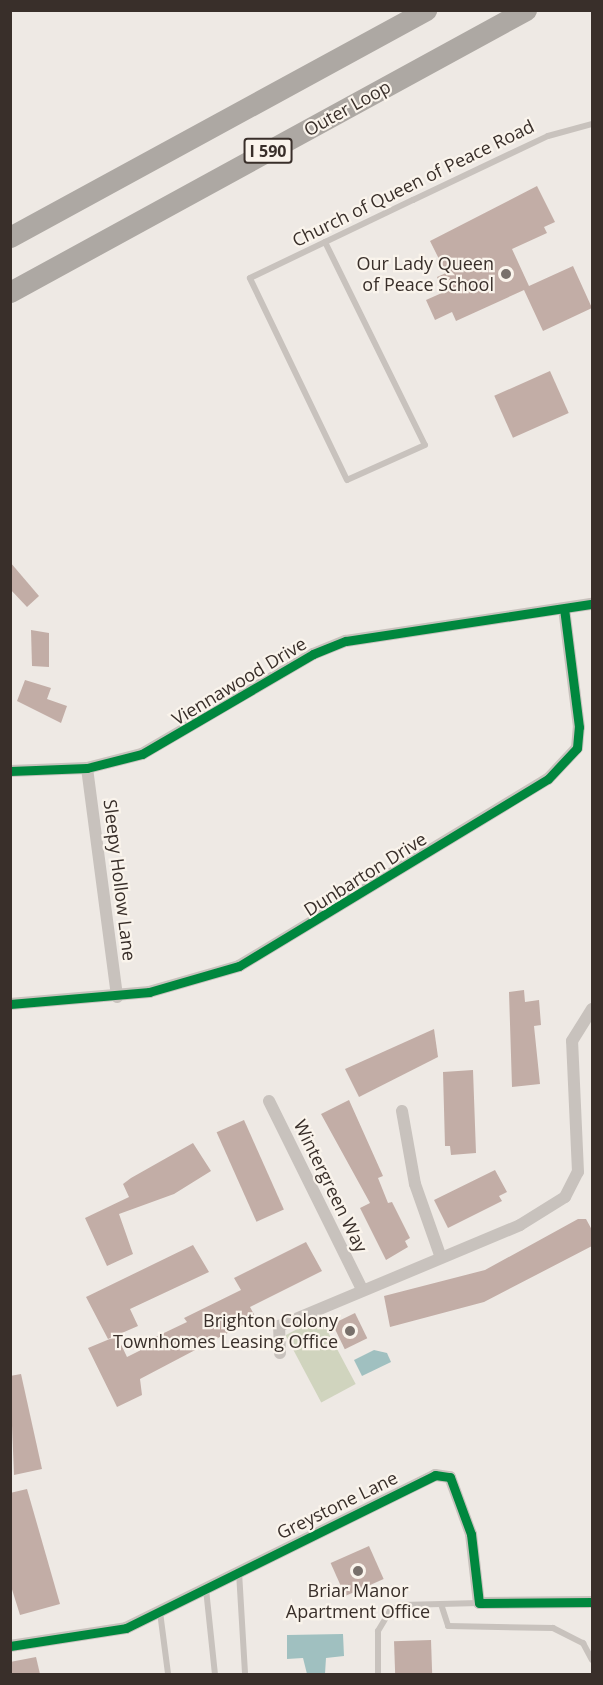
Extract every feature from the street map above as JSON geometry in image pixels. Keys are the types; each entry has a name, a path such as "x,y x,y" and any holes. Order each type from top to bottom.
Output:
{"highway":[{"name":"I 590","path":"10,237 426,10"},
{"name":"Outer Loop","path":"10,292 526,10"}],"street":[{"name":"Viennawood Drive","path":"10,771 87,768 164,745 313,654 346,641 592,604"},
{"name":"Dunbarton Drive","path":"10,1004 117,997 208,978 272,950 548,779 577,748 579,727 564,609"},
{"name":"Sleepy Hollow Lane","path":"87,768 117,997"},
{"path":"280,1353 279,1326 361,1287 520,1225 559,1202 573,1186 578,1156 572,1041 592,1009"},
{"name":"Wintergreen Way","path":"269,1101 361,1287"},
{"path":"402,1110 416,1184 441,1257"},
{"name":"Greystone Lane","path":"10,1646 92,1636 160,1612 435,1475 450,1478 471,1534 479,1604"},
{"path":"479,1604 592,1602"}],"lane":[{"name":"Church of Queen of Peace Road","path":"325,242 425,445 347,480 250,278 325,242 548,136 592,124"},
{"path":"239,1572 245,1674"},
{"path":"206,1589 215,1674"},
{"path":"441,1604 448,1626 553,1628 583,1643 592,1660"},
{"path":"378,1674 378,1631 385,1617 402,1605 479,1604"},
{"path":"160,1612 168,1674"}],"green space":[{"path":"320,1317 356,1384 321,1402 286,1335"}],"water":[{"path":"374,1350 387,1353 391,1362 362,1376 354,1360"},
{"path":"343,1634 344,1656 326,1658 325,1674 307,1674 303,1658 287,1659 287,1635"}],"building":[{"path":"537,186 555,222 544,227 547,233 512,249 529,286 573,266 592,308 543,331 524,290 456,321 452,312 435,320 426,300 444,292 437,277 446,273 430,241"},
{"path":"550,371 569,413 513,438 494,396"},
{"path":"10,562 39,596 27,607 10,589"},
{"path":"31,630 49,633 49,667 32,666"},
{"path":"25,680 51,688 47,699 67,706 61,723 17,701"},
{"path":"524,990 525,1002 539,1000 541,1025 534,1026 540,1084 512,1087 509,992"},
{"path":"434,1029 438,1057 359,1097 345,1069"},
{"path":"473,1070 476,1153 451,1155 450,1146 445,1146 443,1072"},
{"path":"349,1100 383,1176 378,1178 388,1203 392,1202 410,1238 405,1241 408,1247 386,1260 360,1208 370,1203 321,1114"},
{"path":"244,1120 284,1210 256,1222 217,1132"},
{"path":"193,1143 211,1171 174,1194 119,1214 133,1254 107,1266 85,1218 129,1197 123,1184"},
{"path":"495,1170 507,1192 499,1196 502,1201 448,1228 434,1200"},
{"path":"578,1219 586,1219 592,1230 592,1246 484,1302 390,1327 384,1296 485,1270"},
{"path":"306,1242 322,1271 250,1307 256,1318 140,1379 142,1395 117,1407 88,1348 117,1336 127,1357 147,1347 145,1342 187,1322 184,1318 241,1290 234,1278"},
{"path":"193,1245 209,1272 130,1309 138,1326 108,1339 86,1297"},
{"name":"Brighton Colony Townhomes Leasing Office","path":"355,1313 367,1338 345,1349 333,1324"},
{"path":"21,1374 42,1469 14,1475 10,1376"},
{"path":"27,1489 60,1604 20,1615 10,1583 10,1493"},
{"name":"Briar Manor Apartment Office","path":"369,1546 384,1579 345,1596 331,1563"},
{"path":"431,1640 432,1674 395,1674 394,1641"},
{"path":"36,1657 40,1674 10,1674 10,1662"}],"cycle path":[{"path":"10,771 87,768 142,754 313,654 346,641 592,604"},
{"path":"10,1004 149,992 239,966 548,779 577,748 579,727 564,609"},
{"path":"10,1646 126,1628 435,1475 450,1477 471,1534 479,1603 592,1602"}],"place":[{"name":"Our Lady Queen of Peace School","path":"506,274"},
{"name":"Brighton Colony Townhomes Leasing Office","path":"350,1331"},
{"name":"Briar Manor Apartment Office","path":"358,1571"}]}
